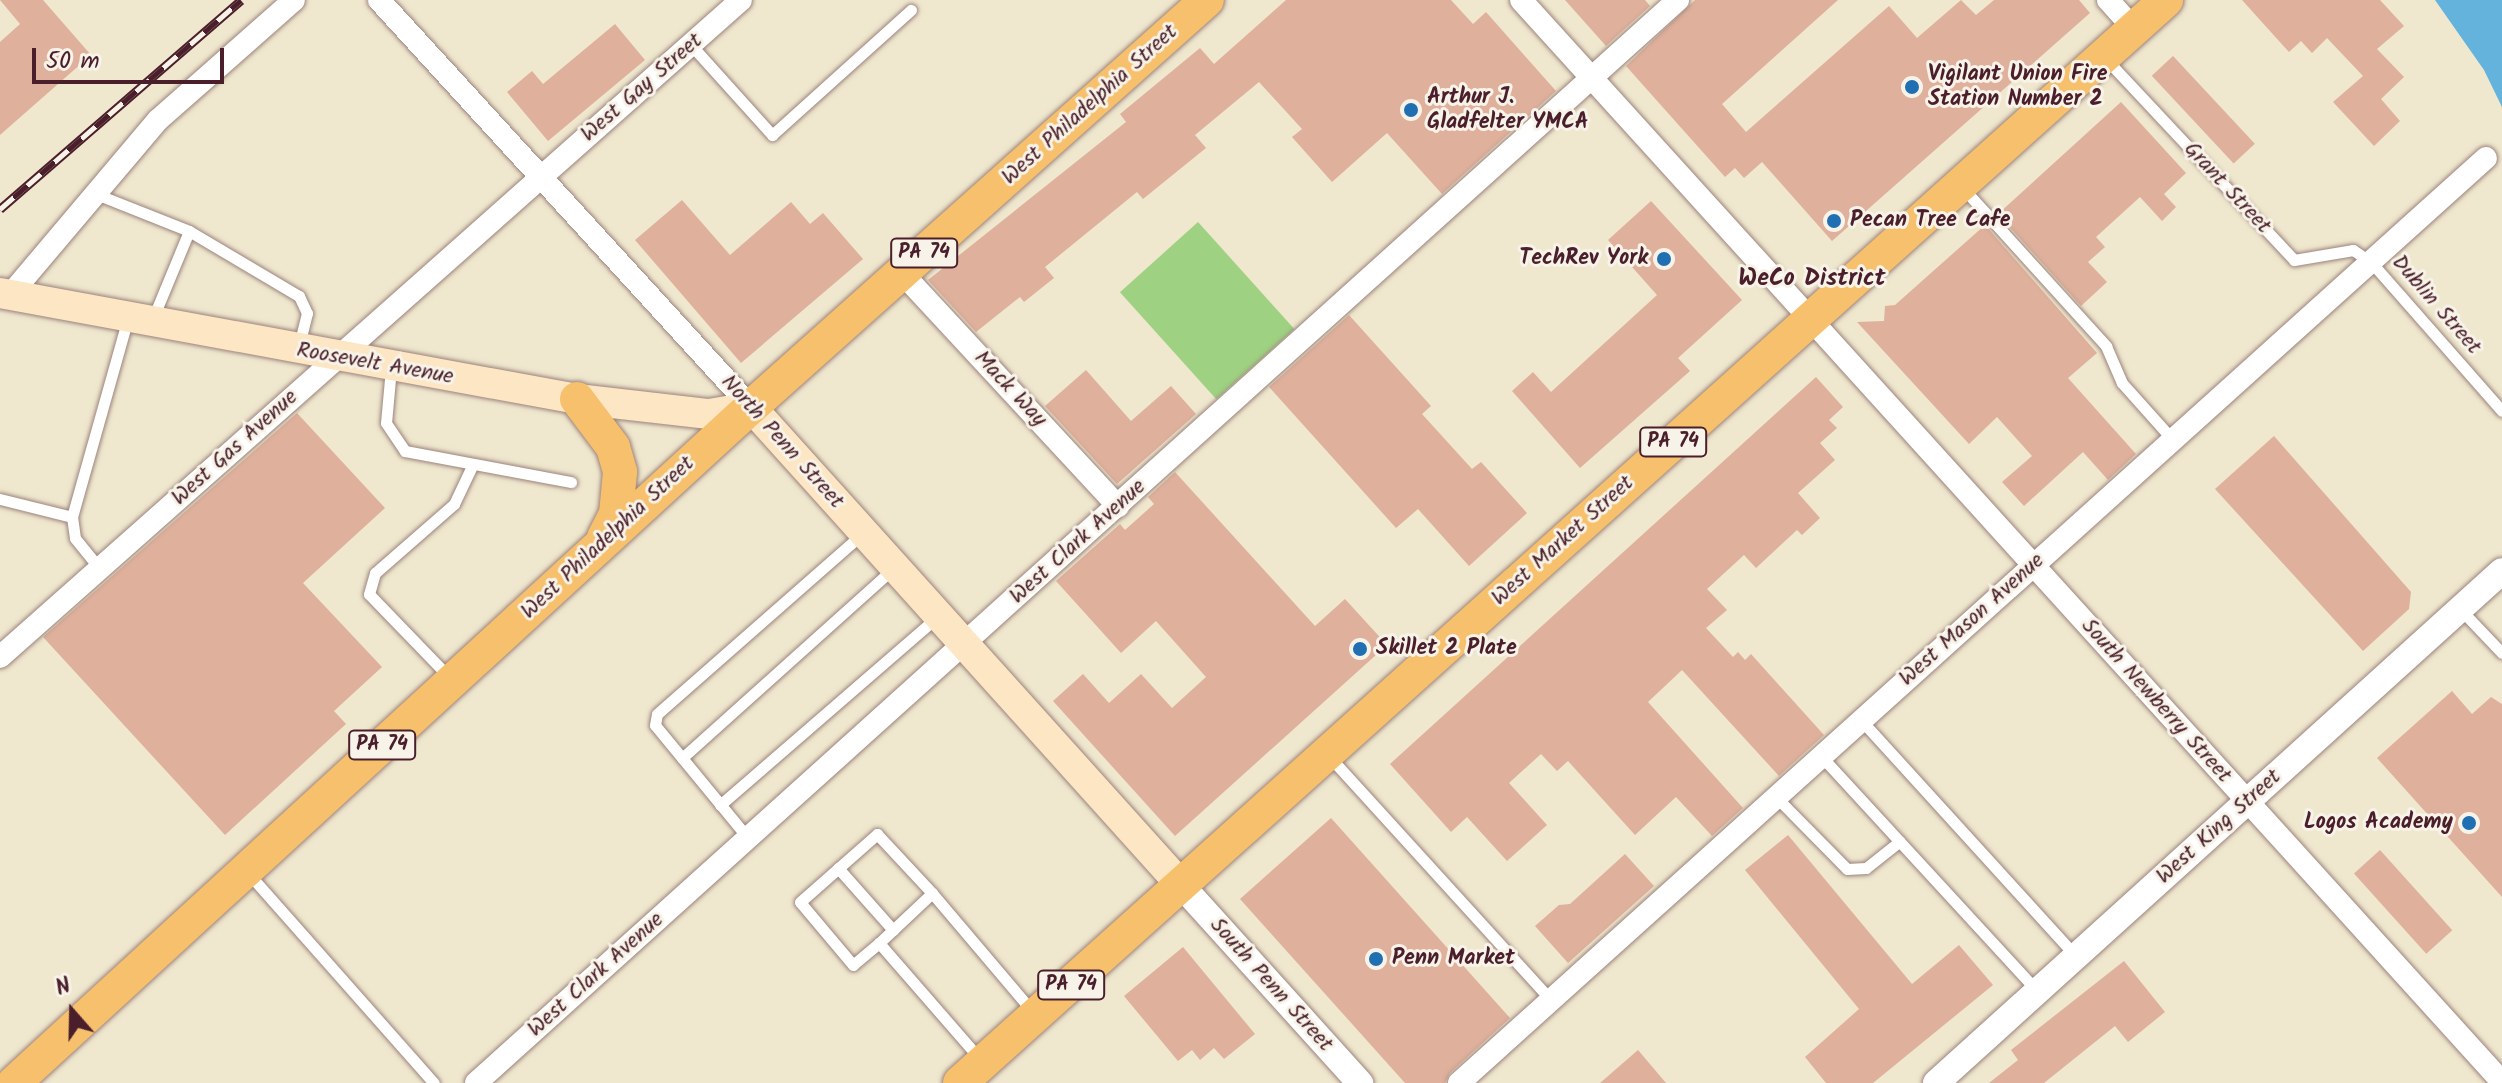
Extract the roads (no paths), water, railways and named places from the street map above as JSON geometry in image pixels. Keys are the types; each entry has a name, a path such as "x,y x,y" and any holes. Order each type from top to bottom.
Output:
{"main road":[{"name":"West Market Street","path":"972,1073 2166,0"},
{"name":"West Philadelphia Street","path":"14,1083 1194,4"},
{"name":"Roosevelt Avenue","path":"5,294 337,358 577,399 709,414 751,407"},
{"path":"577,399 613,447 620,472 616,514 601,545"},
{"name":"North Penn Street","path":"751,407 1182,886"}],"street":[{"path":"5,294 158,120 294,0"},
{"name":"North Penn Street","path":"379,0 751,407"},
{"name":"South Newberry Street","path":"1521,0 2502,1082"},
{"name":"West Clark Avenue","path":"476,1083 1678,0"},
{"path":"2108,0 2134,29"},
{"name":"West Gay Street","path":"541,175 692,46 730,3"},
{"name":"West Mason Avenue","path":"1459,1083 2486,158"},
{"name":"West Gas Avenue","path":"0,657 541,175"},
{"name":"Mack Way","path":"902,273 1118,506"},
{"name":"West King Street","path":"1936,1083 2502,571"},
{"name":"South Penn Street","path":"1182,886 1360,1083"}],"lane":[{"path":"692,46 772,135 911,10"},
{"name":"Grant Street","path":"2103,56 2294,260 2353,250 2371,262"},
{"path":"1959,183 2106,346 2122,383 2173,440"},
{"path":"96,194 189,231 299,296 307,313 298,350"},
{"path":"100,569 75,538 72,517 140,320 189,231"},
{"name":"Dublin Street","path":"2371,262 2502,411"},
{"path":"391,367 386,423 394,441 405,451 472,466 571,482"},
{"path":"453,680 369,594 375,573 454,504 472,466"},
{"path":"0,499 72,517"},
{"path":"748,838 655,725 657,714 864,533"},
{"path":"682,758 895,568"},
{"path":"2460,609 2502,653"},
{"path":"720,805 938,616"},
{"path":"1861,720 2076,956"},
{"path":"1328,754 1551,1000"},
{"path":"1821,756 2037,991"},
{"path":"1776,797 1847,869 1866,868 1900,841"},
{"path":"932,893 853,965 800,902 877,834 932,893 1036,1015"},
{"path":"838,868 893,930"},
{"path":"246,870 434,1083"},
{"path":"879,943 972,1073"}],"water":[{"path":"2435,0 2502,0 2502,107 2484,70"}],"railway":[{"path":"0,209 241,0"}],"place":[{"name":"Vigilant Union Fire Station Number 2","path":"1912,87"},
{"name":"Arthur J. Gladfelter YMCA","path":"1411,110"},
{"name":"Pecan Tree Cafe","path":"1834,221"},
{"name":"TechRev York","path":"1664,259"},
{"name":"Skillet 2 Plate","path":"1360,649"},
{"name":"Logos Academy","path":"2469,823"},
{"name":"Penn Market","path":"1376,959"}],"district":[{"name":"WeCo District","path":"1812,279"}]}
